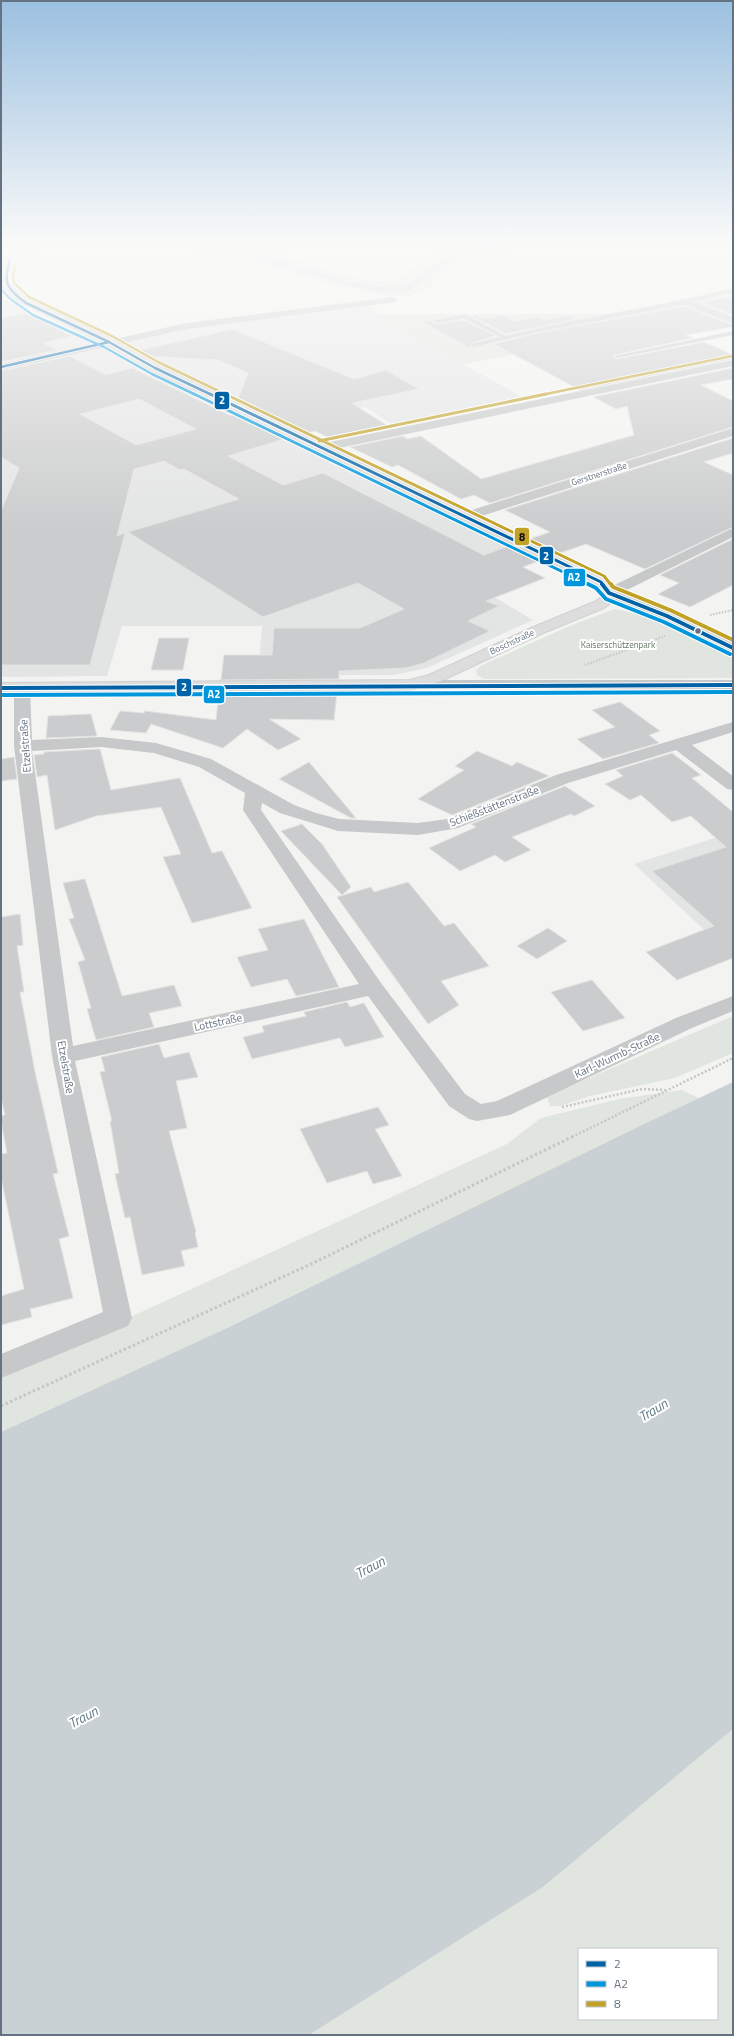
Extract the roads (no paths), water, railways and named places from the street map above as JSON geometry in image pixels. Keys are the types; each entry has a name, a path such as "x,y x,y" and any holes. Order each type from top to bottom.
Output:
{"main road":[{"path":"109,342 155,368 601,582 609,593"},
{"name":"Boschstraße","path":"11,688 247,688 410,685 435,678 536,631 599,605 606,600 609,593"}],"street":[{"path":"1,367 114,341"},
{"path":"320,448 733,363"},
{"name":"Gerstnerstraße","path":"464,517 733,432"},
{"path":"609,593 733,532"},
{"path":"609,593 667,616 733,648"},
{"name":"Boschstraße","path":"410,685 733,685"},
{"name":"Etzelstraße","path":"1,1366 118,1318 63,1056 23,746 11,688"},
{"name":"Schießstättenstraße","path":"23,746 101,742 156,748 205,763 287,810 338,825 373,828 418,829 451,824 562,779 733,727"},
{"path":"680,744 733,785"},
{"path":"254,792 252,810 373,988"},
{"name":"Lottstraße","path":"63,1056 373,988"},
{"name":"Karl-Wurmb-Straße","path":"373,988 456,1100 477,1113 502,1109 678,1026 733,1003"}],"lane":[{"path":"473,345 491,341"},
{"path":"617,356 693,341"}],"water":[{"name":"Traun","path":"733,1082 733,1729 543,1887 309,2035 1,2035 1,1432 227,1328"}],"park label":[{"name":"Kaiserschützenpark","path":"618,645"}]}
